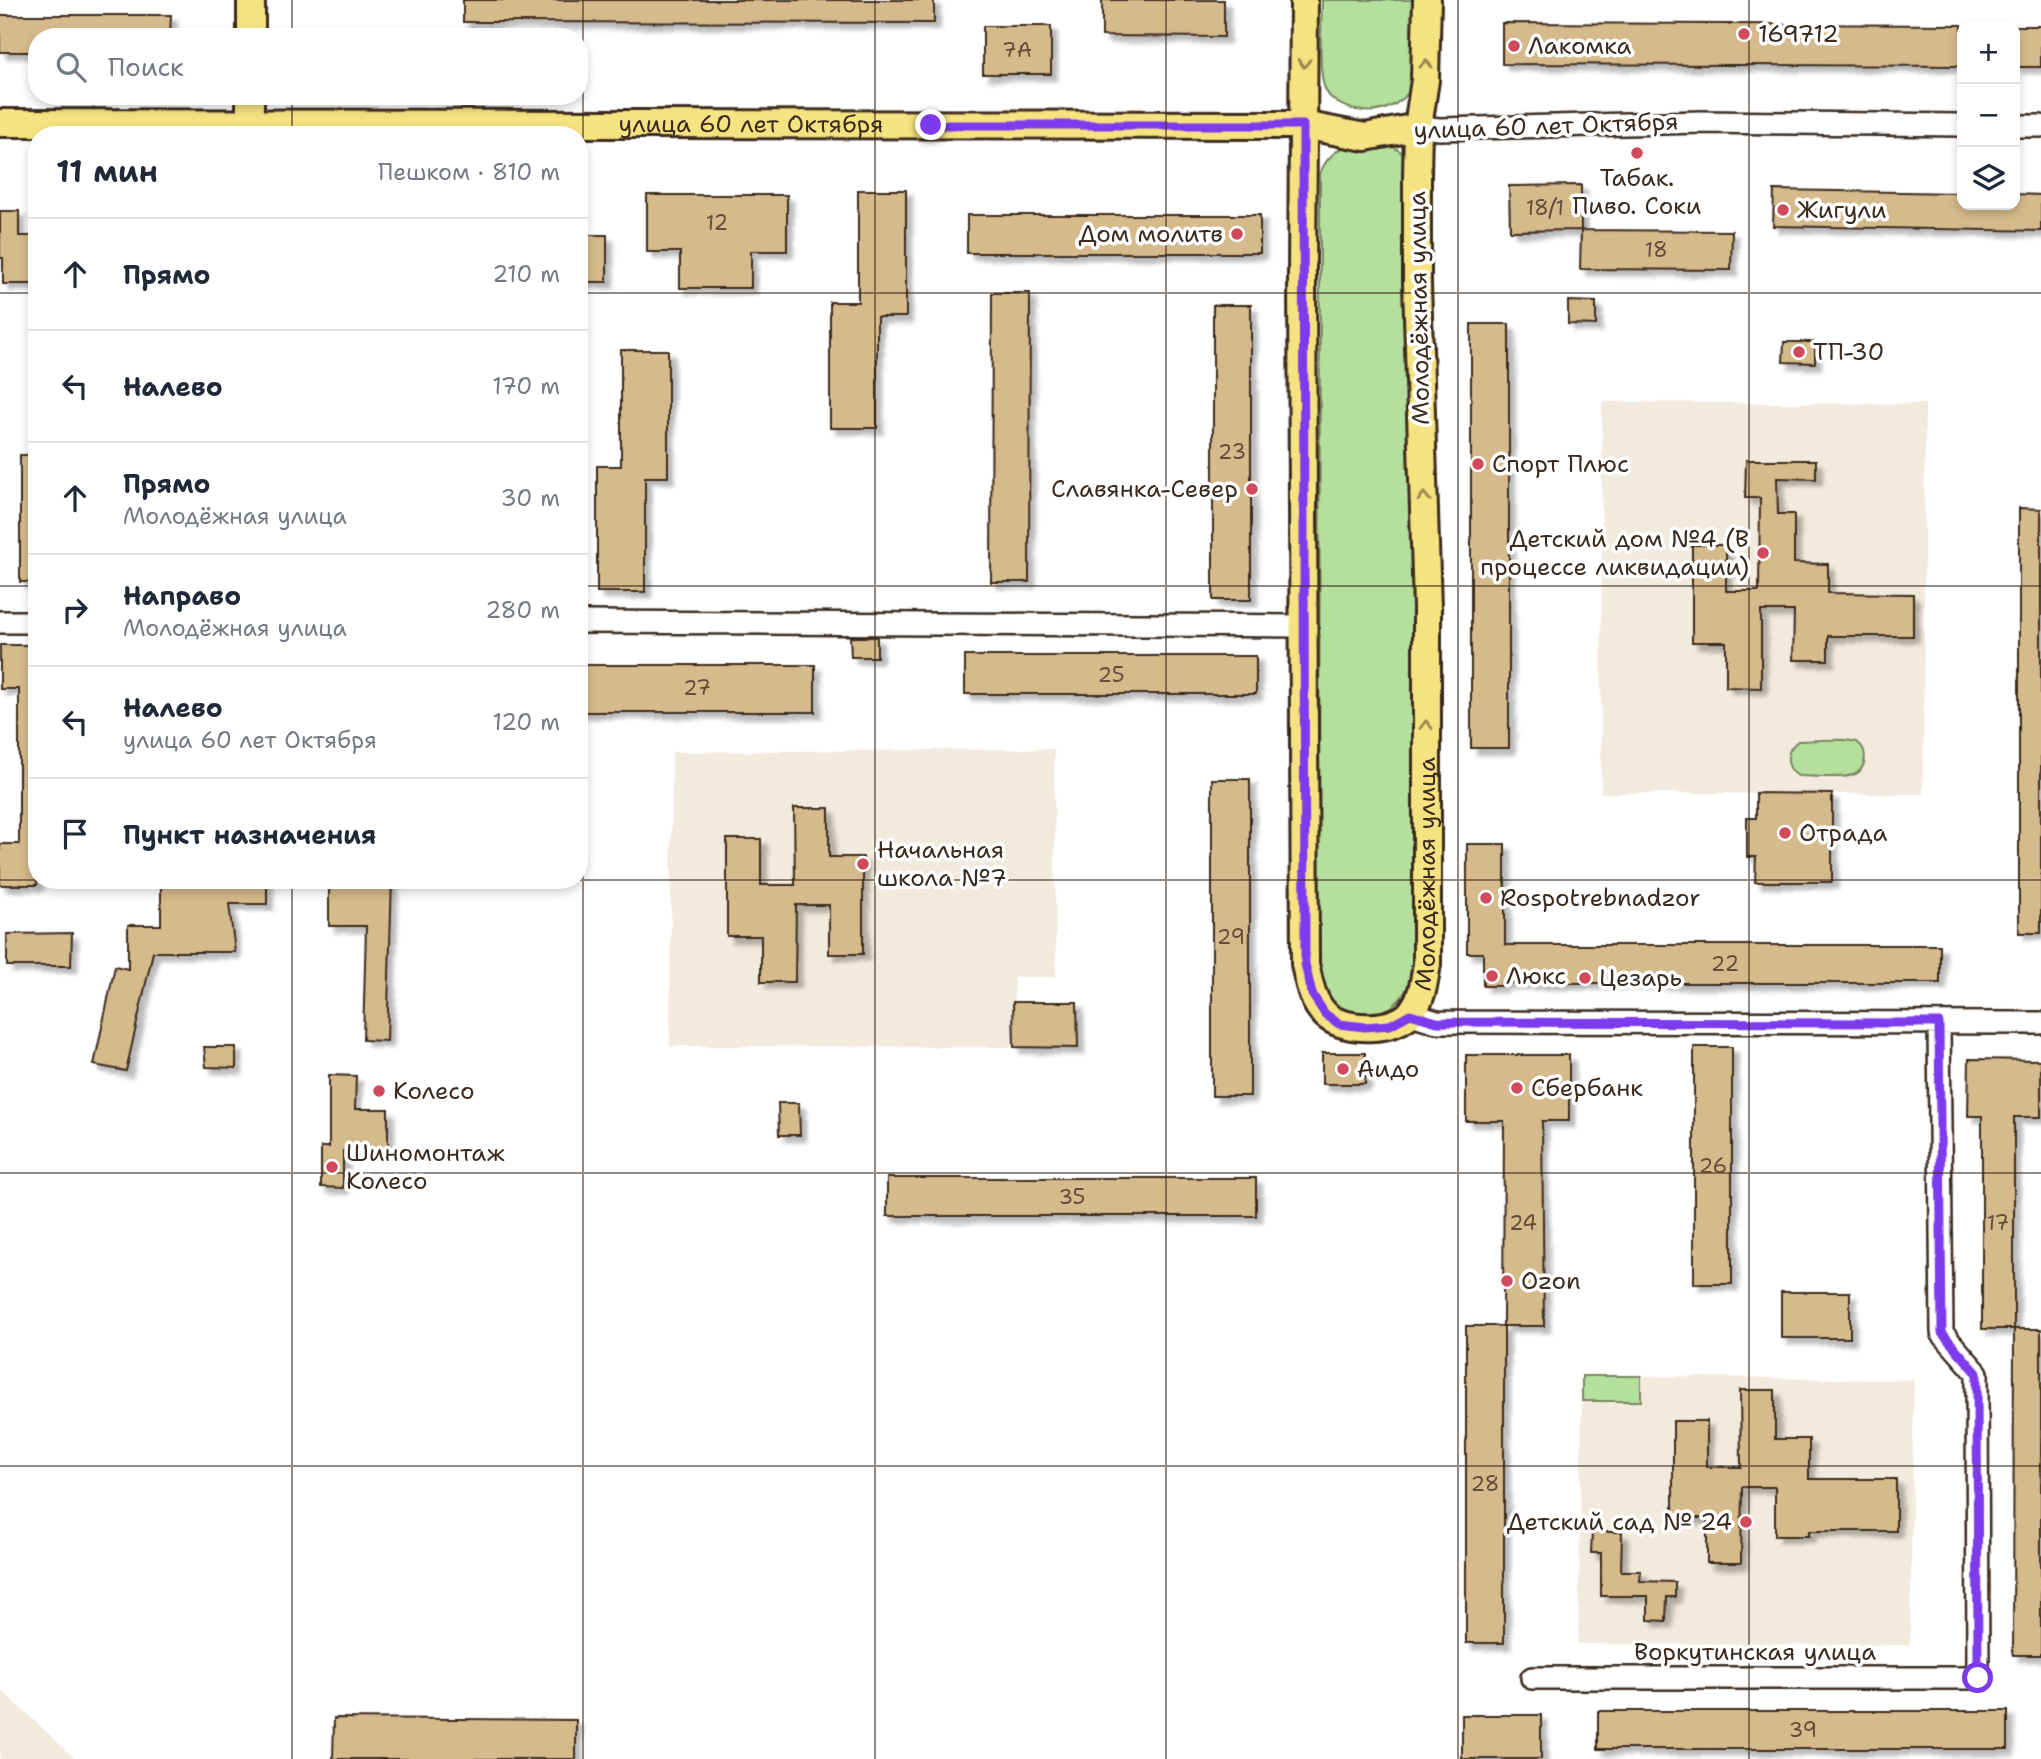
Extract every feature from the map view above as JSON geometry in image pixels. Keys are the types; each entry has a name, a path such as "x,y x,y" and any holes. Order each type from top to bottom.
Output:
{"main road":[{"path":"251,0 251,28"},
{"name":"Молодёжная улица","path":"1304,0 1305,964 1312,994 1325,1014 1339,1024 1365,1027 1390,1025 1410,1014 1421,995 1427,964 1427,608 1417,283 1418,127 1425,80 1427,0"},
{"path":"250,105 250,123"},
{"name":"улица 60 лет Октября","path":"0,123 1303,125 1365,137 1418,127"}],"street":[{"name":"улица 60 лет Октября","path":"1418,127 1701,122 1957,125"},
{"path":"2020,126 2041,126"},
{"path":"0,622 28,622"},
{"path":"588,622 1304,626"},
{"path":"1410,1014 1437,1022 2041,1023"},
{"name":"Воркутинская улица","path":"1532,1678 1978,1678 1977,1373 1942,1333 1939,1023"}],"shaded area":[{"name":"Детский дом №4 (В процессе ликвидации)","path":"1602,402 1925,404 1923,794 1601,793"},
{"name":"Начальная школа №7","path":"1054,749 1056,977 1014,977 1014,1047 670,1046 672,752"},
{"name":"Детский сад № 24","path":"1641,1376 1914,1380 1910,1645 1578,1644 1582,1401 1641,1400"},
{"path":"0,1689 76,1759 0,1759"}],"green space":[{"path":"1322,0 1415,0 1415,75 1411,88 1400,101 1379,111 1363,111 1332,99 1323,83"},
{"path":"1352,143 1389,145 1408,161 1411,171 1413,976 1402,997 1394,1005 1376,1014 1365,1015 1354,1014 1332,1001 1322,988 1319,974 1320,174 1332,155"},
{"path":"1798,741 1853,741 1864,751 1865,760 1861,769 1853,775 1798,776 1790,768 1788,758"},
{"path":"1582,1376 1641,1376 1641,1401 1582,1401"}],"building":[{"path":"463,0 934,0 934,23 463,22"},
{"path":"1102,0 1224,0 1224,37 1102,36"},
{"path":"0,15 171,15 170,28 28,28 28,52 0,52"},
{"path":"1502,23 1957,25 1957,66 1502,64"},
{"path":"983,26 1051,26 1051,74 983,74"},
{"path":"2020,26 2041,26 2041,67 2020,67"},
{"path":"1581,185 1581,230 1510,231 1509,186"},
{"path":"858,190 906,190 906,317 877,317 877,428 830,428 830,302 858,302"},
{"path":"1774,190 1957,193 1957,210 2020,210 2020,194 2041,195 2041,231 1773,226"},
{"path":"647,195 787,195 787,251 751,251 751,288 680,288 680,252 647,252"},
{"path":"0,211 19,211 19,236 28,236 28,284 3,284 3,258 0,258"},
{"path":"967,215 1260,215 1260,253 967,253"},
{"path":"1581,230 1732,231 1731,270 1580,269"},
{"path":"588,235 607,235 607,282 588,282"},
{"path":"992,293 1030,293 1029,582 991,582"},
{"path":"1568,301 1596,302 1596,325 1568,324"},
{"path":"1213,305 1251,305 1251,600 1213,600"},
{"path":"1471,324 1509,324 1509,748 1471,748"},
{"name":"ТП-30","path":"1784,342 1815,342 1815,363 1783,362"},
{"path":"621,350 668,350 668,477 645,477 645,592 597,592 597,466 621,466"},
{"path":"20,455 28,455 28,582 20,582"},
{"path":"1746,460 1816,460 1816,479 1777,478 1778,514 1794,514 1794,563 1828,564 1828,593 1913,594 1913,636 1828,636 1828,660 1793,660 1794,611 1761,611 1761,688 1726,687 1726,642 1692,642 1692,545 1726,545 1726,591 1759,591 1760,498 1745,498"},
{"path":"2019,508 2041,509 2041,933 2019,933"},
{"path":"850,637 877,637 877,657 851,657"},
{"path":"0,645 28,645 28,885 0,885 0,844 19,844 19,689 0,689"},
{"path":"965,656 1256,656 1256,694 965,694"},
{"path":"588,665 815,665 815,712 588,712"},
{"path":"1212,779 1250,779 1250,1096 1212,1096"},
{"path":"1756,793 1832,794 1832,882 1755,882 1756,857 1747,857 1747,818 1756,818"},
{"path":"794,808 829,808 829,857 863,857 863,954 829,954 829,905 796,905 795,982 761,982 761,936 727,936 727,839 761,839 761,885 795,885"},
{"path":"1467,844 1505,844 1505,945 1940,945 1940,983 1501,983 1501,986 1483,986 1483,953 1467,953"},
{"path":"161,889 267,889 267,904 229,904 235,952 153,952 126,1071 94,1065 115,966 128,969 128,925 161,925"},
{"path":"329,889 392,889 387,1041 363,1040 366,926 329,926"},
{"path":"72,933 71,966 7,966 7,934"},
{"path":"1013,1002 1077,1002 1078,1048 1014,1047"},
{"path":"204,1047 236,1047 236,1068 206,1067"},
{"path":"1694,1047 1732,1047 1732,1284 1694,1284"},
{"name":"Аидо","path":"1322,1053 1365,1053 1365,1084 1322,1084"},
{"path":"1466,1055 1569,1055 1569,1121 1542,1121 1544,1326 1504,1326 1504,1643 1466,1643 1466,1326 1503,1326 1504,1121 1466,1121"},
{"path":"1969,1059 2041,1060 2041,1117 2014,1117 2014,1329 1982,1329 1982,1116 1968,1116"},
{"path":"329,1075 356,1076 355,1109 388,1109 388,1151 343,1151 343,1188 321,1187 321,1147 329,1147"},
{"path":"778,1103 799,1103 800,1135 779,1135"},
{"path":"887,1178 1256,1178 1256,1216 887,1216"},
{"path":"1781,1292 1850,1292 1850,1338 1781,1338"},
{"path":"2014,1329 2041,1329 2041,1655 2013,1655"},
{"path":"1740,1390 1775,1390 1775,1439 1809,1439 1809,1479 1896,1479 1896,1531 1809,1531 1809,1536 1775,1536 1775,1487 1742,1487 1741,1563 1707,1563 1707,1518 1673,1518 1673,1421 1707,1421 1707,1467 1741,1467"},
{"path":"1592,1532 1622,1532 1621,1571 1641,1571 1640,1581 1675,1582 1675,1597 1667,1597 1666,1621 1648,1620 1648,1596 1601,1596 1601,1553 1591,1553"},
{"path":"1598,1711 2008,1711 2008,1749 1598,1749"},
{"path":"1462,1715 1541,1715 1541,1759 1462,1759"},
{"path":"334,1718 576,1720 576,1759 333,1759"}],"place":[{"name":"169712","path":"1744,34"},
{"name":"Лакомка","path":"1514,46"},
{"name":"Табак. Пиво. Соки","path":"1637,153"},
{"name":"Жигули","path":"1783,210"},
{"name":"Дом молитв","path":"1237,234"},
{"name":"ТП-30","path":"1799,352"},
{"name":"Спорт Плюс","path":"1478,464"},
{"name":"Славянка-Север","path":"1252,489"},
{"name":"Детский дом №4 (В процессе ликвидации)","path":"1763,553"},
{"name":"Отрада","path":"1785,833"},
{"name":"Начальная школа №7","path":"863,864"},
{"name":"Rospotrebnadzor","path":"1486,898"},
{"name":"Люкс","path":"1492,976"},
{"name":"Цезарь","path":"1585,978"},
{"name":"Аидо","path":"1343,1069"},
{"name":"Сбербанк","path":"1517,1088"},
{"name":"Колесо","path":"379,1091"},
{"name":"Шиномонтаж Колесо","path":"332,1167"},
{"name":"Ozon","path":"1507,1281"},
{"name":"Детский сад № 24","path":"1746,1522"}],"route":[{"path":"931,125 1303,125 1305,964 1312,994 1325,1014 1339,1024 1365,1027 1390,1025 1410,1014 1437,1022 1939,1023 1942,1333 1977,1373 1978,1678"}]}
